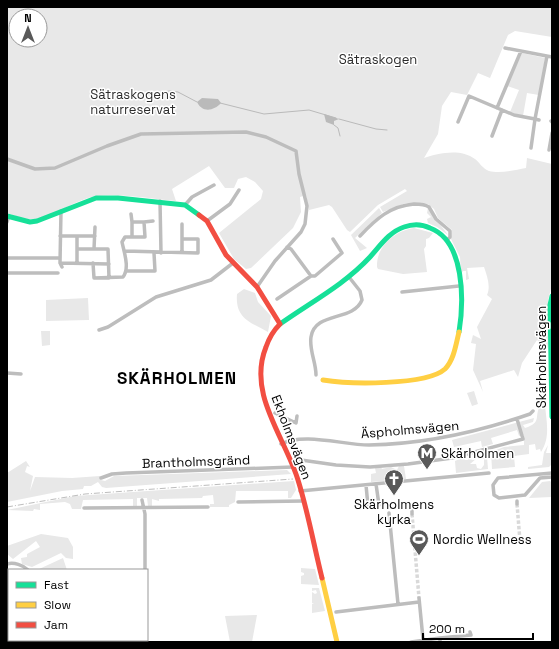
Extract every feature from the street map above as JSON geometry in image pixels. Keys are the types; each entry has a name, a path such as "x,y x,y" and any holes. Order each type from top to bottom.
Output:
{"street":[{"path":"505,48 552,57"},
{"path":"497,108 520,51"},
{"path":"531,148 547,56"},
{"path":"458,122 469,96 522,118 537,120"},
{"path":"492,136 502,110"},
{"path":"7,160 35,169 55,168 107,146 141,134 246,132 266,137 296,151 307,212 301,232 287,247 257,286"},
{"path":"549,150 552,133"},
{"path":"185,206 192,197 214,186"},
{"path":"207,221 230,204 239,190"},
{"path":"7,222 8,216 30,222 43,219 82,202 96,198 118,198 185,206 207,221 233,263 257,286 280,324"},
{"path":"160,202 161,253"},
{"path":"360,236 380,216 394,208 418,204 429,207 436,219 450,232 450,237 447,240"},
{"path":"61,211 60,263 62,267"},
{"path":"131,214 132,237"},
{"path":"132,222 153,221"},
{"path":"93,263 94,278 123,277 126,271 125,251 122,242 123,239 144,237 144,222"},
{"path":"182,224 182,253"},
{"name":"Ekholmsvägen","path":"323,380 361,383 404,381 432,377 444,371 451,362 459,331 460,309 456,259 447,240 439,232 424,226 408,226 399,228 387,237 372,256 349,277 308,307 280,324 265,349 261,373 268,412 293,468 300,491 337,642"},
{"path":"94,249 95,227"},
{"path":"60,236 95,236"},
{"path":"77,236 77,263"},
{"path":"182,240 198,239 198,259"},
{"path":"276,299 311,276 315,276 342,253 333,239"},
{"path":"287,247 311,276"},
{"path":"77,249 108,249 109,278"},
{"path":"125,251 136,250 154,253 198,253"},
{"path":"126,271 155,271 154,253"},
{"path":"7,258 60,258"},
{"path":"60,263 109,264"},
{"path":"99,330 108,327 156,297 211,280 233,263"},
{"path":"7,273 58,273"},
{"path":"316,375 311,348 311,336 313,330 319,323 356,309 362,300 360,291 349,277"},
{"path":"402,292 459,286"},
{"name":"Skärholmsvägen","path":"552,296 550,359 552,417"},
{"path":"7,373 21,374"},
{"name":"Äspholmsvägen","path":"281,444 295,438 369,445 448,438 517,419 533,411"},
{"path":"275,414 296,423 297,416"},
{"path":"301,460 336,465 370,467 452,458 522,439 517,419"},
{"name":"Brantholmsgränd","path":"101,478 112,474 126,473 293,468"},
{"path":"300,491 489,473"},
{"path":"552,473 498,478 493,485 494,494 499,498 525,495 540,478 552,477"},
{"path":"366,485 368,506 379,505 376,484"},
{"path":"142,500 145,514 145,569"},
{"path":"238,502 303,501"},
{"path":"84,508 208,507"},
{"path":"412,507 412,514"},
{"path":"389,513 398,604"},
{"path":"7,564 21,565 27,569"},
{"path":"336,612 419,600 423,639"},
{"path":"411,642 423,639 440,640 471,635 470,632"}],"green space":[{"name":"Sätraskogens naturreservat","path":"7,7 552,7 552,37 515,31 508,35 490,78 478,73 467,95 451,92 442,106 438,134 424,158 450,152 463,154 475,159 487,170 493,172 526,168 527,158 552,164 552,285 548,300 548,348 537,340 522,363 518,377 514,370 480,381 483,392 473,370 476,344 471,343 473,335 481,339 477,327 492,299 487,295 489,285 484,267 467,268 469,279 466,280 466,271 463,271 461,274 460,257 451,239 452,230 438,218 434,209 428,204 406,203 383,212 380,207 407,191 405,189 378,205 350,232 347,230 332,207 329,205 309,210 306,195 300,197 301,212 293,228 251,268 246,269 234,259 219,233 261,199 263,191 255,182 246,177 238,179 234,188 225,188 209,166 172,189 176,201 127,196 97,196 41,218 20,218 7,213"},
{"path":"522,53 545,58 539,95 527,93 523,116 510,112 519,90 507,86"},
{"path":"379,208 382,213 355,238 367,248 360,251 351,235"},
{"path":"428,208 448,235 437,227 428,223 427,219 431,217 427,213"},
{"path":"414,228 433,233 426,239 426,246 424,249 427,272 403,274 378,269 377,260 383,247 388,241 393,236"},
{"path":"244,289 255,293 258,302 271,316 268,332 250,322 238,309 237,294"},
{"path":"88,298 89,320 46,321 46,300"},
{"path":"41,331 50,331 50,345 42,346"},
{"path":"474,391 478,404 472,406 467,393"},
{"path":"541,404 545,404 547,422 547,434 544,446 541,452 540,449 536,450 535,444 529,445 529,454 514,456 515,467 492,469 491,452 504,447 524,445 524,435 519,436 517,430 491,438 493,444 482,447 481,441 454,447 452,440 534,418 533,422 523,425 525,428 531,426 536,421"},
{"path":"548,445 546,453 551,453 551,465 549,467 528,469 528,467 542,465 544,452"},
{"path":"484,453 487,457 488,469 456,473 455,461 464,457 465,460 468,460 468,456 472,460 476,459 470,464 476,464 477,468 481,469 484,465 484,459 482,458 484,457"},
{"path":"26,461 30,467 27,466 25,472 33,476 30,491 35,477 72,478 100,476 101,480 105,481 114,476 287,470 291,474 106,488 102,487 98,482 91,486 84,486 83,489 62,491 7,502 7,473"},
{"path":"399,466 404,466 406,479 371,482 371,474 376,473 375,468 381,467 382,469 391,467 397,470"},
{"path":"294,481 296,490 291,498 288,498 288,491 236,491 235,502 229,505 229,507 210,507 210,504 214,504 213,495 203,496 202,498 159,499 159,501 152,499 152,506 148,506 147,498 137,498 137,506 133,506 133,499 83,500 81,509 72,509 70,504 65,502 40,504 40,510 34,509 33,511 7,510 75,496"},
{"path":"550,481 552,483 552,497 529,498 542,482"},
{"path":"41,534 68,538 73,547 73,559 66,558 61,553 32,567 22,564 21,558 27,557 27,554 40,547 36,541 13,559 7,554 7,546"},
{"path":"63,558 67,569 39,569"},
{"path":"301,568 315,569 319,585 301,584 301,576 304,575 304,573 301,572"},
{"path":"312,588 319,588 325,611 312,613 312,604 314,604 312,603 312,592 315,594 317,593 316,590 312,591"},
{"path":"257,615 252,642 230,642 225,616"}],"shaded area":[{"path":"202,98 218,99 221,103 215,108 208,110 199,106 197,102"},
{"path":"324,114 339,119 334,121 334,125 326,122"}],"waterway":[{"path":"144,95 170,91 178,92 197,102"},
{"path":"220,103 264,114 309,110 336,118"},
{"path":"339,119 376,129 387,130"},
{"path":"334,125 338,128 340,136"}],"tunnel":[{"path":"517,504 520,541"},
{"path":"412,514 419,598"}],"railway":[{"path":"7,507 85,494 293,479"}],"traffic: fast":[{"path":"7,216 30,222 37,221 96,198 118,198 185,205 199,215"},
{"path":"280,324 327,293 349,276 360,267 394,232 407,226 417,225 430,228 442,235 450,245 456,258 460,273 462,304 459,332"},
{"path":"552,296 550,305 552,417"}],"traffic: slow":[{"path":"323,380 368,383 405,381 435,375 445,369 451,361 459,332"},
{"path":"322,578 337,642"}],"traffic: jam":[{"path":"199,215 207,221 226,255 257,287 280,324"},
{"path":"280,324 272,334 266,347 261,364 261,382 264,398 270,415 292,464 302,492 322,578"}],"place":[{"name":"Skärholmen","path":"427,470"},
{"name":"Skärholmens kyrka","path":"394,496"},
{"name":"Nordic Wellness","path":"419,556"}],"district":[{"name":"SKÄRHOLMEN","path":"177,378"}],"park label":[{"name":"Sätraskogen","path":"378,59"}]}
